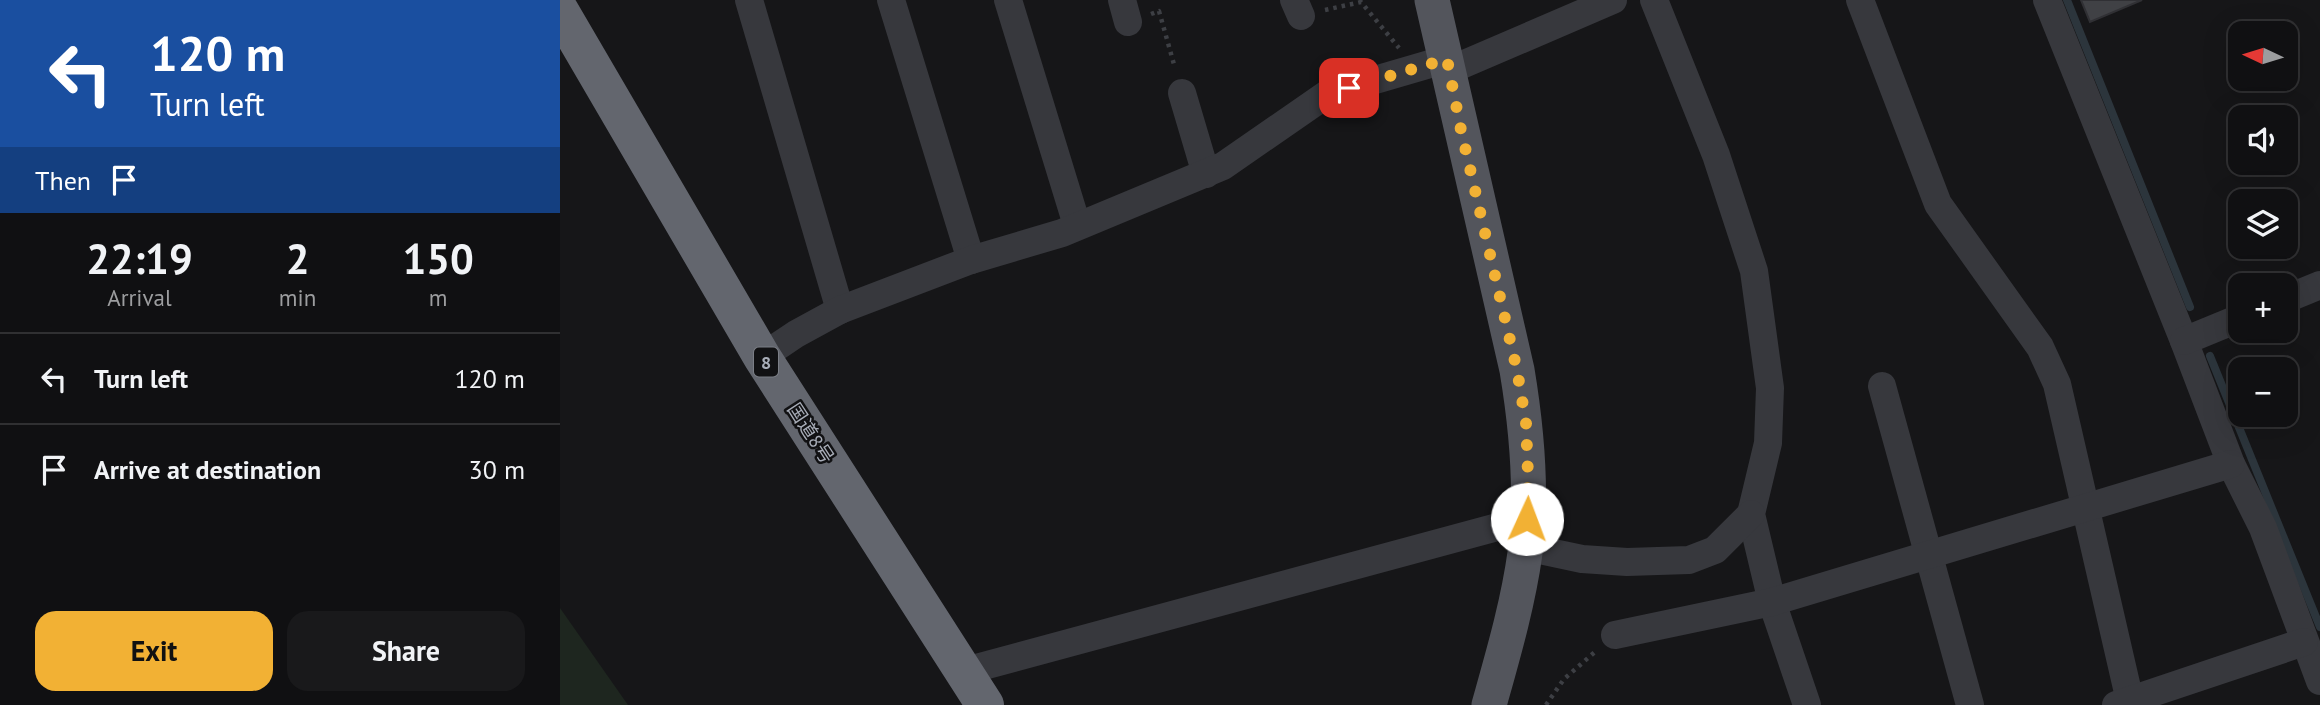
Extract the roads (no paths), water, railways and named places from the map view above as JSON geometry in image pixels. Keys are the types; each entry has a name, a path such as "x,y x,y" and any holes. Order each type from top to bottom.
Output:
{"highway":[{"name":"国道8号","path":"560,11 762,357 985,705"}],"main road":[{"path":"1432,0 1520,384 1527,436 1526,533 1511,623 1489,705"}],"street":[{"path":"749,0 841,310"},
{"path":"891,0 971,260"},
{"path":"1008,0 1077,225"},
{"path":"762,357 796,334 841,310 971,260 1062,233 1206,174 1223,166 1327,94 1413,68 1448,64 1613,0"},
{"path":"1654,0 1716,155 1754,271 1770,388 1768,443 1751,514 1772,602 1807,705"},
{"path":"1860,0 1938,204 2040,347 2057,384 2085,508 2123,703 2304,642"},
{"path":"2047,0 2231,464 2263,528 2320,681"},
{"path":"1182,93 1206,174"},
{"path":"2298,294 2320,285"},
{"path":"2184,341 2228,323"},
{"path":"1882,386 1970,705"},
{"path":"1615,635 1772,602 2231,464"},
{"path":"965,671 1526,533 1582,559 1627,562 1689,561 1715,550 1751,514"}],"waterway":[{"path":"2067,0 2190,307"},
{"path":"2210,356 2320,627"}]}
